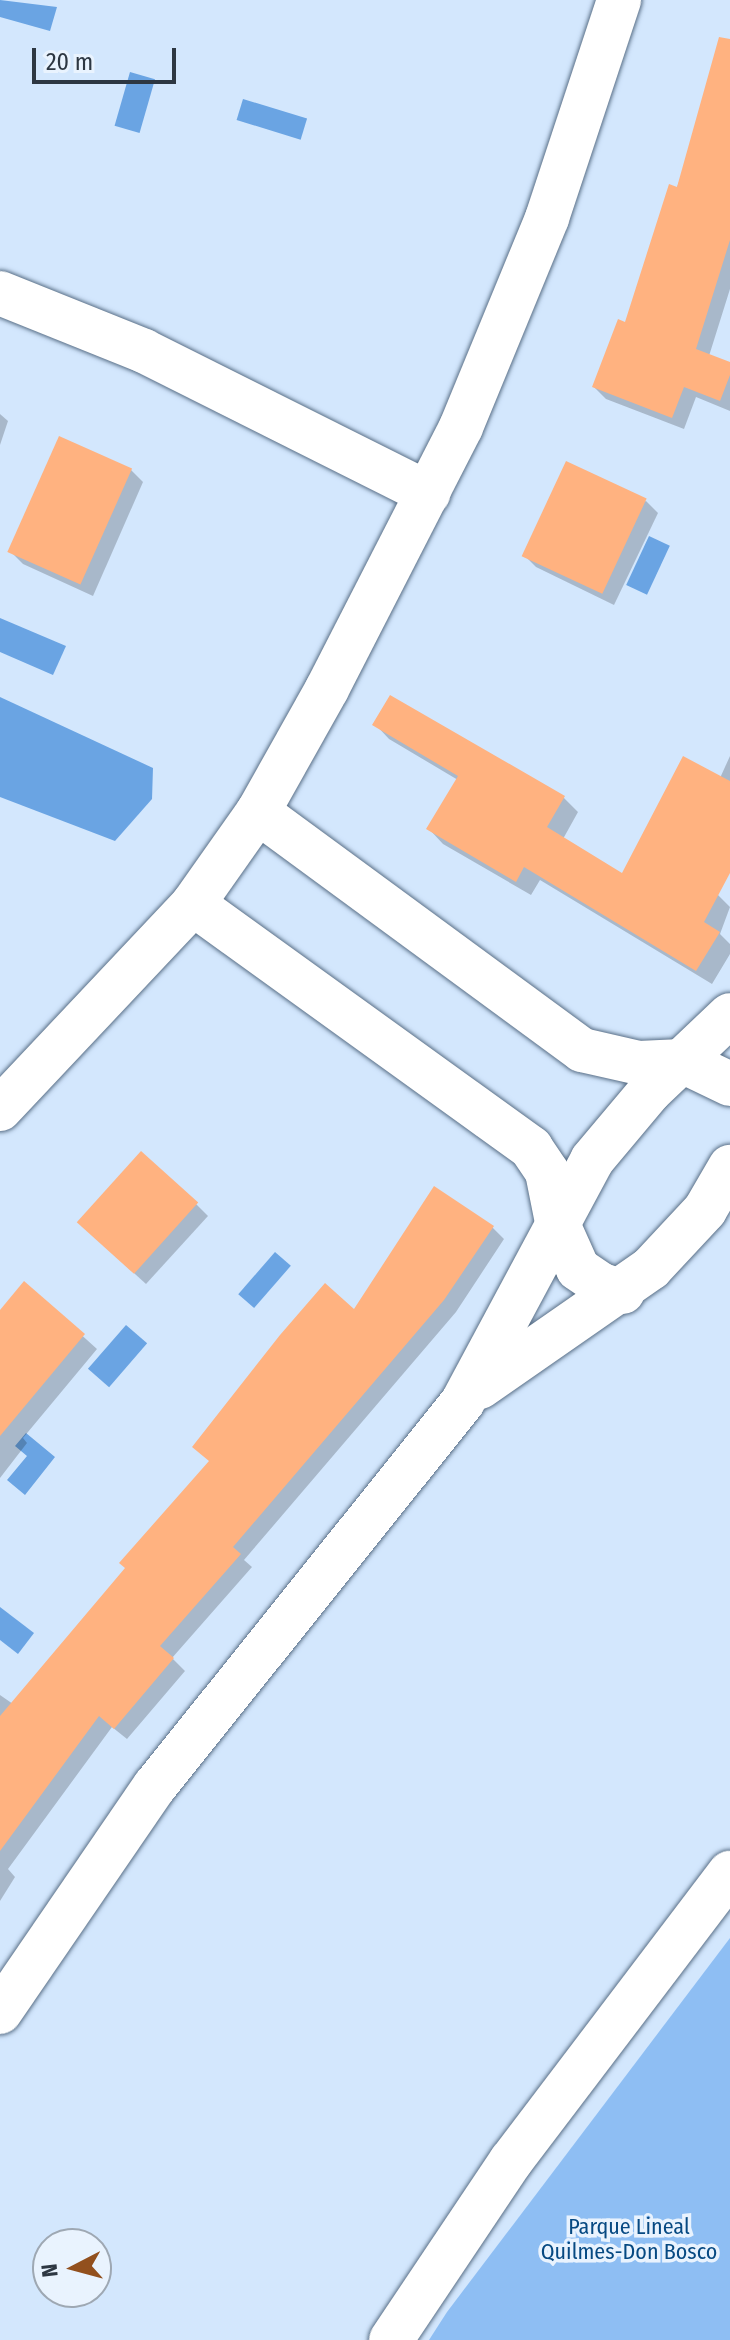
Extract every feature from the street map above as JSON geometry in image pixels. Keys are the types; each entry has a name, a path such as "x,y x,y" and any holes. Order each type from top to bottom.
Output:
{"street":[{"path":"0,1109 193,904 258,812 428,493 547,218 619,0"},
{"path":"0,293 144,351 428,493"},
{"path":"258,812 548,1030 601,1057 639,1063 682,1061 730,1084"},
{"path":"193,904 531,1148 547,1172 557,1222 578,1269 602,1285 623,1292"},
{"path":"0,2012 155,1786 463,1401 557,1222 620,1124 730,1015"},
{"path":"463,1401 514,1359 623,1292 705,1210 730,1167"},
{"path":"391,2340 556,2099 730,1873"}],"green space":[{"name":"Parque Lineal Quilmes-Don Bosco","path":"730,1938 730,2340 429,2340 447,2312"}],"shaded area":[{"path":"0,0 57,7 50,31 0,17"},
{"path":"130,72 155,79 140,133 115,126"},
{"path":"243,99 307,119 301,140 237,120"},
{"path":"649,536 670,546 647,595 626,585"},
{"path":"0,618 66,646 53,675 0,652"},
{"path":"0,697 153,768 152,799 115,841 0,797"},
{"path":"275,1252 291,1266 254,1308 238,1294"},
{"path":"126,1325 147,1343 109,1387 88,1369"},
{"path":"26,1433 55,1457 25,1495 7,1480 27,1456 15,1446"},
{"path":"0,1607 34,1633 18,1654 0,1640"}],"building":[{"path":"719,37 730,39 730,240 696,349 730,362 730,375 720,401 684,387 672,418 592,387 618,319 625,322 669,184 677,187"},
{"path":"59,436 132,469 80,585 7,552"},
{"path":"566,461 647,499 602,594 522,556"},
{"path":"390,695 565,796 547,827 622,873 683,756 730,781 730,873 704,922 720,932 696,971 524,867 516,882 426,829 458,776 372,725"},
{"path":"141,1151 198,1203 134,1274 77,1222"},
{"path":"434,1186 494,1226 444,1300 233,1547 241,1554 160,1646 174,1658 114,1729 99,1716 0,1851 0,1716 125,1568 119,1563 209,1461 192,1447 280,1335 325,1283 354,1309"},
{"path":"24,1281 85,1334 0,1436 0,1310"}]}
